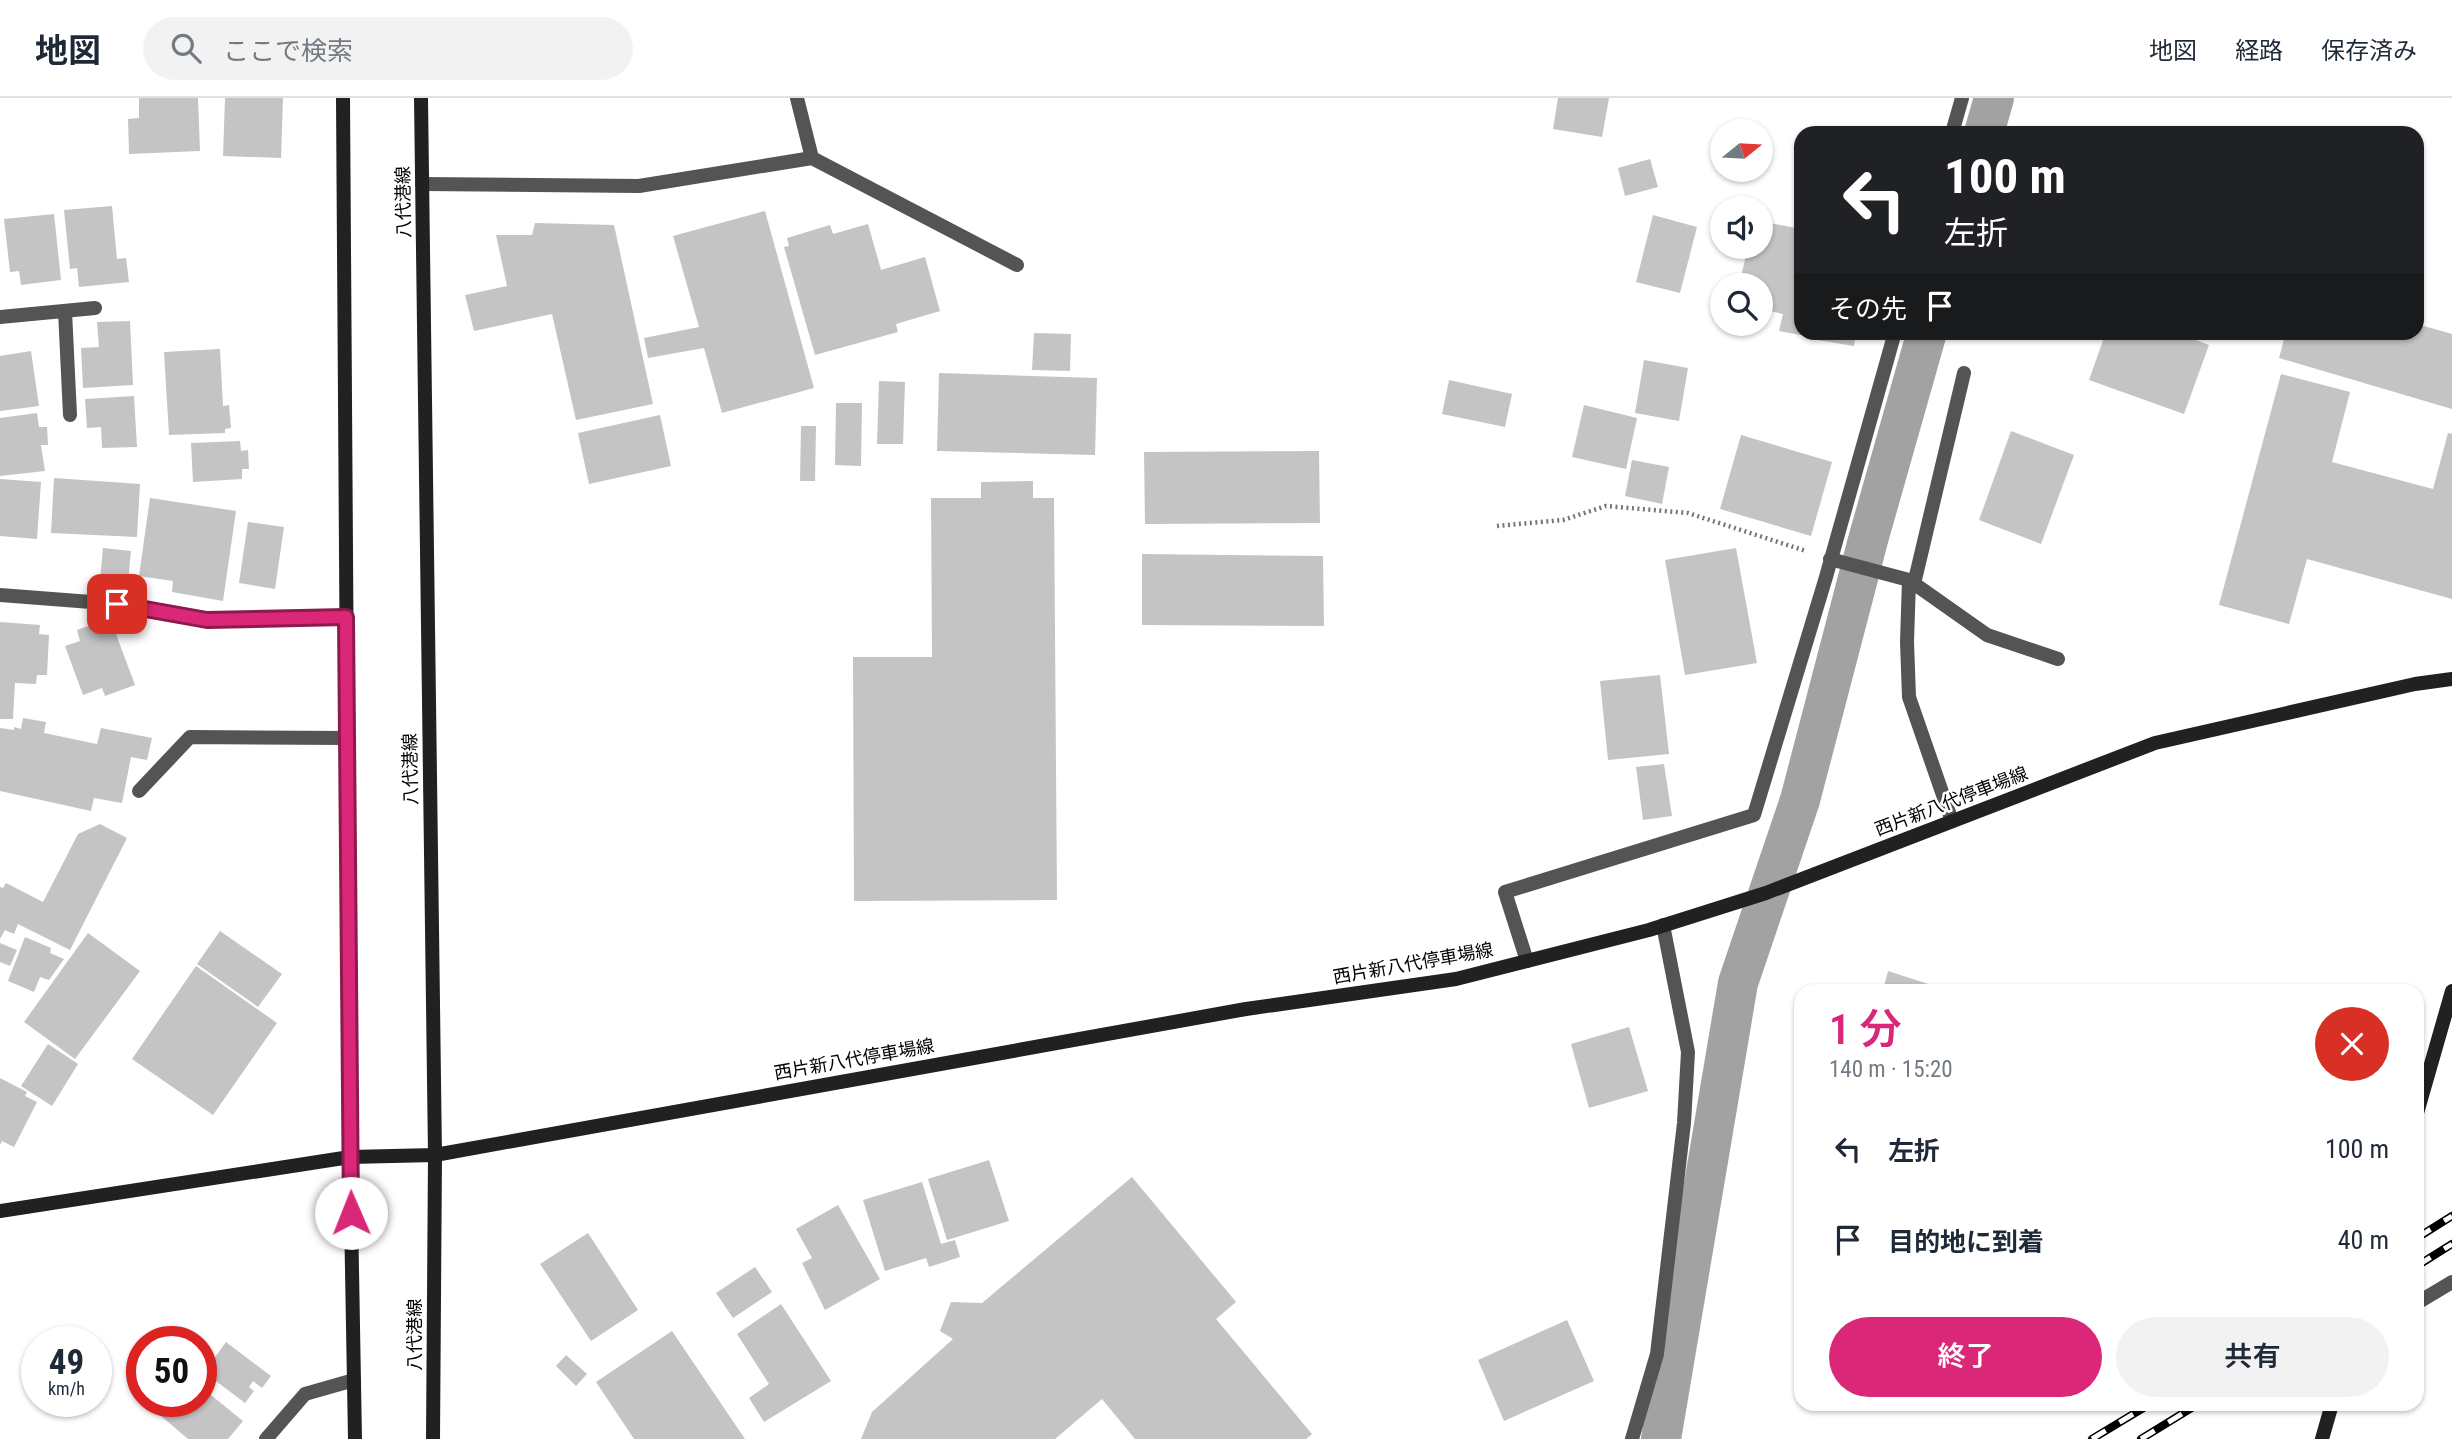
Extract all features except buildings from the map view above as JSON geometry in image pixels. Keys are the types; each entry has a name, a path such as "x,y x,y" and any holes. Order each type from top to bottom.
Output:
{"main road":[{"path":"343,98 350,1157 355,1439"},
{"name":"八代港線","path":"421,98 435,1155 433,1439"},
{"name":"西片新八代停車場線","path":"0,1211 350,1157 435,1155 1246,1009 1456,979 1663,925 1766,893 2155,743 2415,684 2452,679"},
{"path":"2424,1088 2452,991"},
{"path":"2322,1439 2330,1411"}],"street":[{"path":"797,98 812,158"},
{"path":"1954,126 1962,98"},
{"path":"422,184 639,186 812,158 1017,265"},
{"path":"0,317 95,308"},
{"path":"65,311 70,415"},
{"path":"1527,961 1505,892 1754,815 1832,559 1893,340"},
{"path":"1952,821 1909,696 1906,642 1909,581 1964,373"},
{"path":"1832,559 1909,581 1987,635 2058,659"},
{"path":"0,595 117,604 207,620 346,617"},
{"path":"139,791 190,737 348,738"},
{"path":"1632,1439 1657,1354 1684,1123 1688,1052 1663,925"},
{"path":"2424,1299 2452,1282"},
{"path":"266,1439 305,1394 354,1380"}],"path":[{"path":"1497,526 1563,520 1606,506 1688,513 1832,559"}],"waterway":[{"path":"1986,126 1994,98"},
{"path":"1661,1439 1738,983 1800,800 1868,540 1925,340"}],"railway":[{"path":"2424,1234 2452,1216"},
{"path":"2424,1262 2452,1244"},
{"path":"2092,1439 2138,1411"},
{"path":"2141,1439 2187,1411"}],"route":[{"path":"117,604 207,620 346,617 351,1213"}]}
